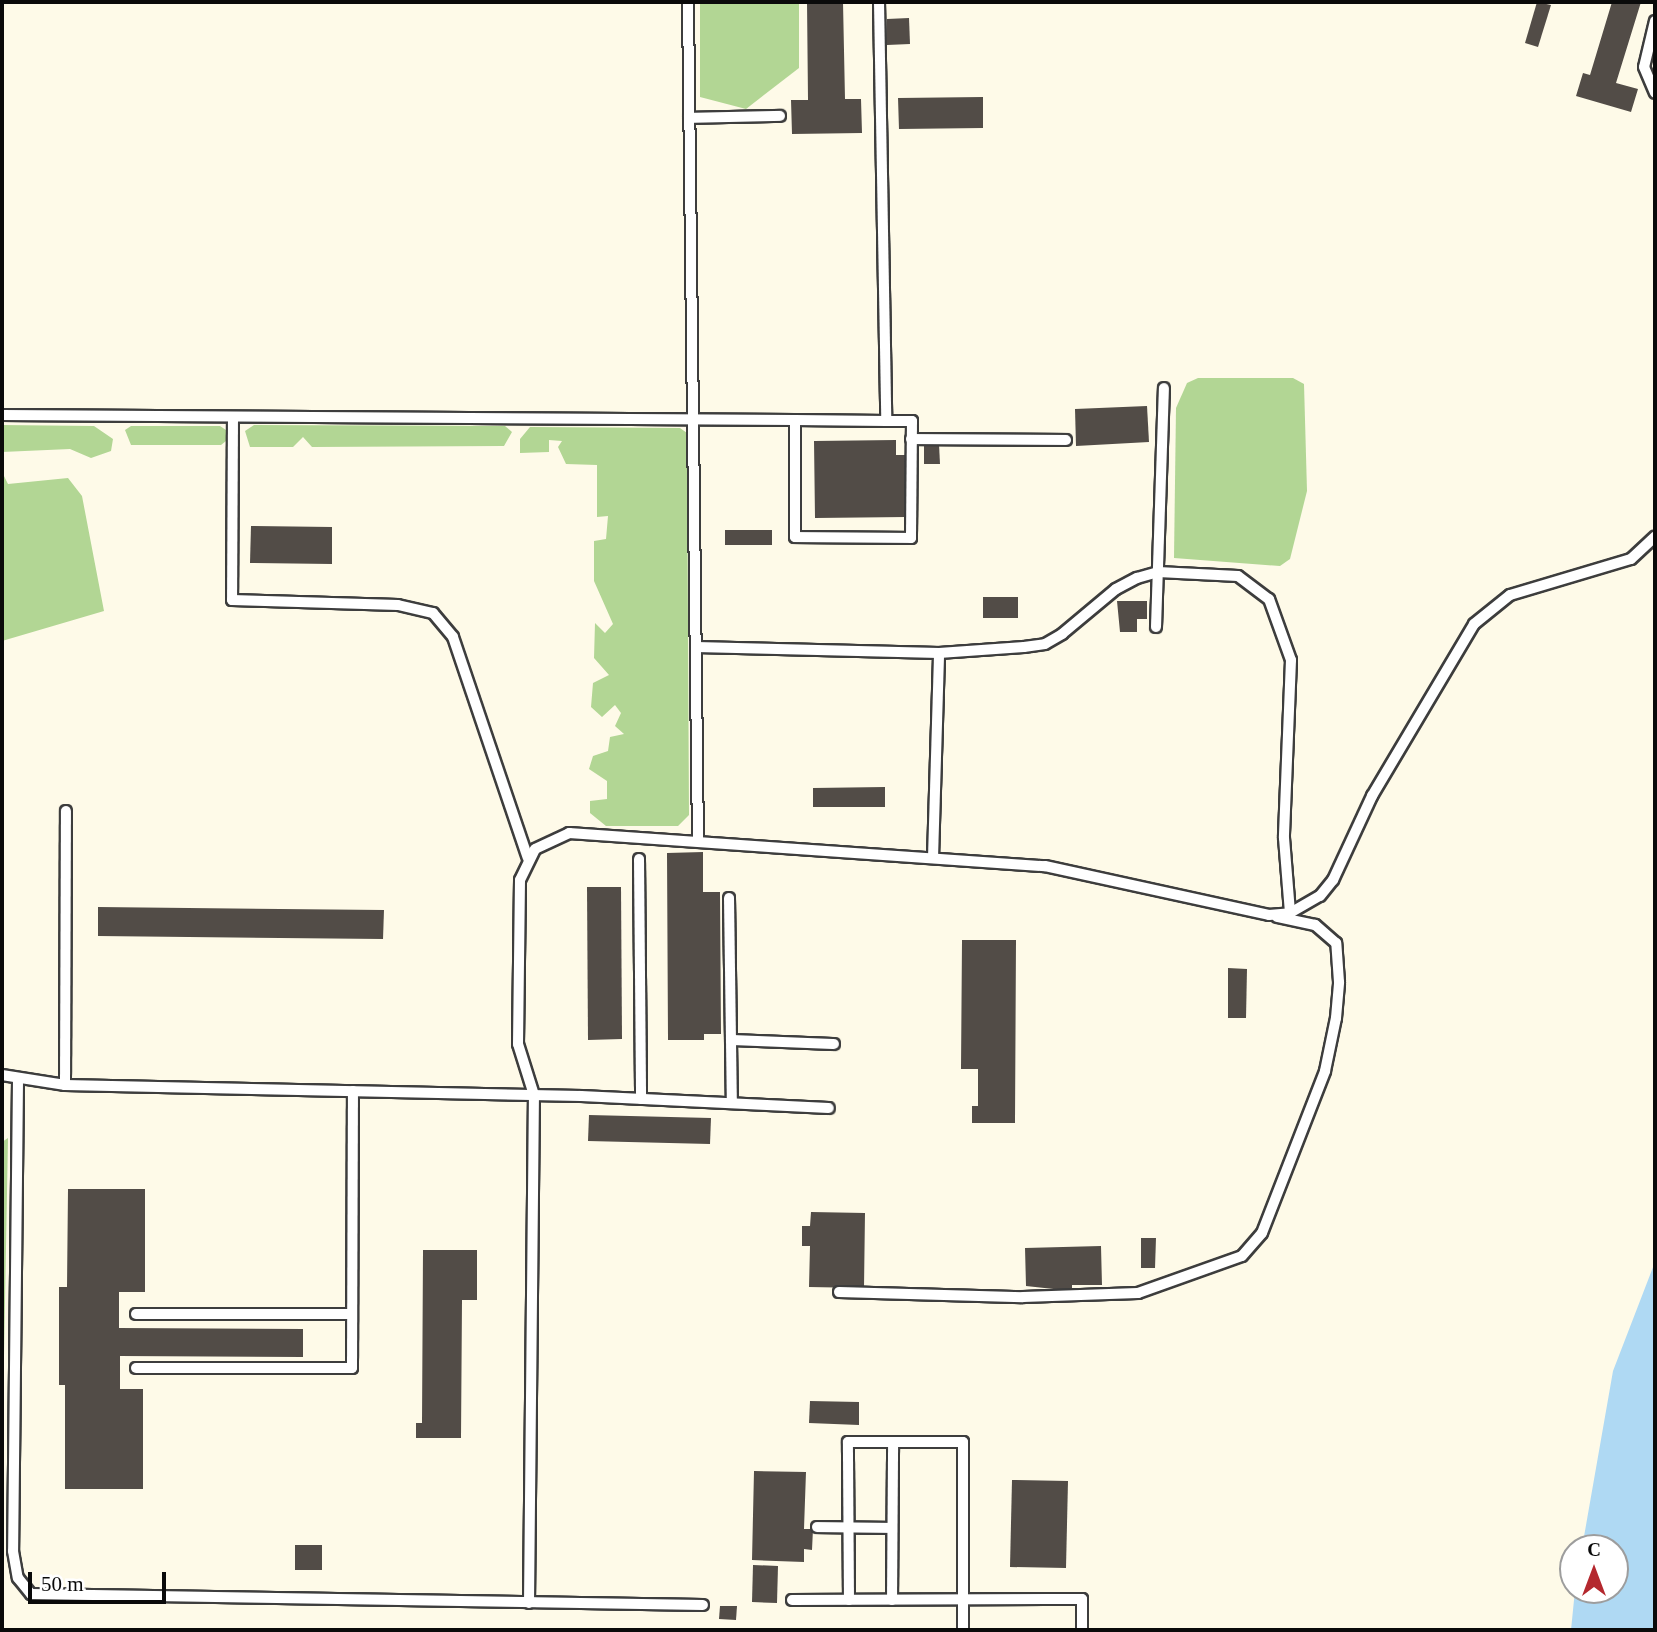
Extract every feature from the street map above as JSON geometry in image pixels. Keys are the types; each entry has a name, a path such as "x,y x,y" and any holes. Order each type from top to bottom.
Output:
{"lane":[{"path":"688,2 698,841"},
{"path":"879,2 886,421"},
{"path":"1655,21 1644,67 1655,93"},
{"path":"689,118 780,116"},
{"path":"1156,627 1164,388"},
{"path":"2,415 233,416 692,420 795,420 912,421 911,538 794,537 795,420"},
{"path":"233,416 232,600 398,605 433,613 453,637 527,858"},
{"path":"911,439 1066,440"},
{"path":"1269,915 1290,912 1320,896 1333,880 1372,796 1474,624 1510,595 1631,559 1655,537"},
{"path":"695,647 939,653 1045,644 1116,589 1158,572 1238,576 1269,599 1281,627 1294,686 1284,838 1290,912"},
{"path":"933,858 939,653"},
{"path":"65,1085 66,811"},
{"path":"529,1603 534,1096 518,1044 520,880 527,858 544,842 569,832 1068,870 1315,925 1329,934 1338,954 1339,982 1325,1071 1262,1233 1242,1256 1138,1293 1023,1297 839,1292"},
{"path":"639,859 641,1099"},
{"path":"729,898 732,1103"},
{"path":"731,1040 834,1044"},
{"path":"2,1075 18,1081 65,1085 641,1099 829,1108"},
{"path":"18,1081 13,1550 23,1587 40,1596 703,1605"},
{"path":"136,1368 352,1368 353,1091"},
{"path":"136,1314 352,1314"},
{"path":"849,1600 848,1442 963,1442 963,1630"},
{"path":"892,1600 893,1442"},
{"path":"817,1527 892,1528"},
{"path":"792,1600 1082,1599 1082,1630"}],"green space":[{"path":"700,2 799,2 799,68 746,109 700,97"},
{"path":"1198,378 1293,378 1304,384 1307,491 1290,559 1280,566 1174,558 1176,408 1187,383"},
{"path":"2,425 94,426 113,439 111,451 91,458 70,449 2,452"},
{"path":"254,425 505,426 512,432 504,446 312,447 303,437 293,447 250,447 245,431"},
{"path":"131,426 220,426 226,430 226,441 221,445 131,445 125,430"},
{"path":"530,427 680,428 687,433 689,815 678,826 606,826 590,813 590,801 607,799 607,781 589,769 593,756 608,751 610,737 624,734 615,726 621,713 615,705 602,717 591,707 593,683 609,675 594,658 595,623 605,633 613,624 594,581 594,541 606,539 608,516 597,517 597,465 566,464 558,447 562,441 549,440 549,452 520,453 520,439"},
{"path":"2,472 8,484 68,478 82,496 104,611 2,641"},
{"path":"8,1138 2,1466 2,1142"}],"water":[{"path":"1655,1262 1655,1630 1571,1630 1574,1604 1629,1604 1629,1534 1584,1534 1613,1371"}],"building":[{"path":"807,2 843,2 845,99 861,99 862,133 792,134 791,100 808,100"},
{"path":"1537,2 1551,5 1538,47 1525,43"},
{"path":"1612,2 1641,2 1616,83 1638,89 1631,112 1576,96 1583,73 1590,75"},
{"path":"909,18 910,44 887,45 887,19"},
{"path":"983,97 983,128 899,129 898,98"},
{"path":"1147,406 1149,442 1076,446 1075,409"},
{"path":"896,440 896,455 905,455 906,517 815,518 814,441"},
{"path":"924,444 939,444 940,464 924,464"},
{"path":"251,526 332,527 332,564 250,563"},
{"path":"725,530 772,530 772,545 725,545"},
{"path":"983,597 1018,597 1018,618 983,618"},
{"path":"1117,601 1147,601 1147,619 1137,619 1137,632 1120,632"},
{"path":"885,787 885,807 813,807 813,788"},
{"path":"703,852 703,892 720,892 721,1034 704,1034 704,1040 668,1040 667,853"},
{"path":"587,887 621,887 622,1039 588,1040"},
{"path":"98,907 384,910 383,939 98,936"},
{"path":"962,940 1016,940 1015,1123 972,1123 972,1106 978,1106 978,1069 961,1069"},
{"path":"1228,968 1247,969 1246,1018 1228,1018"},
{"path":"589,1115 711,1118 710,1144 588,1141"},
{"path":"68,1189 145,1189 145,1292 119,1292 119,1328 303,1329 303,1357 120,1356 120,1389 143,1389 143,1489 65,1489 65,1385 59,1385 59,1287 67,1287"},
{"path":"811,1212 865,1213 864,1288 809,1287 810,1246 802,1246 802,1226 810,1226"},
{"path":"1141,1238 1156,1238 1155,1268 1141,1268"},
{"path":"1101,1246 1102,1285 1072,1285 1072,1291 1026,1286 1025,1248"},
{"path":"423,1250 477,1250 477,1300 462,1300 461,1438 416,1438 416,1423 422,1423"},
{"path":"810,1401 859,1402 859,1425 809,1423"},
{"path":"754,1471 806,1472 804,1529 813,1529 812,1550 804,1549 804,1562 752,1560"},
{"path":"1012,1480 1068,1481 1066,1568 1010,1567"},
{"path":"295,1545 322,1545 322,1570 295,1570"},
{"path":"753,1565 778,1566 777,1603 752,1602"},
{"path":"720,1606 737,1606 736,1620 719,1619"}]}
